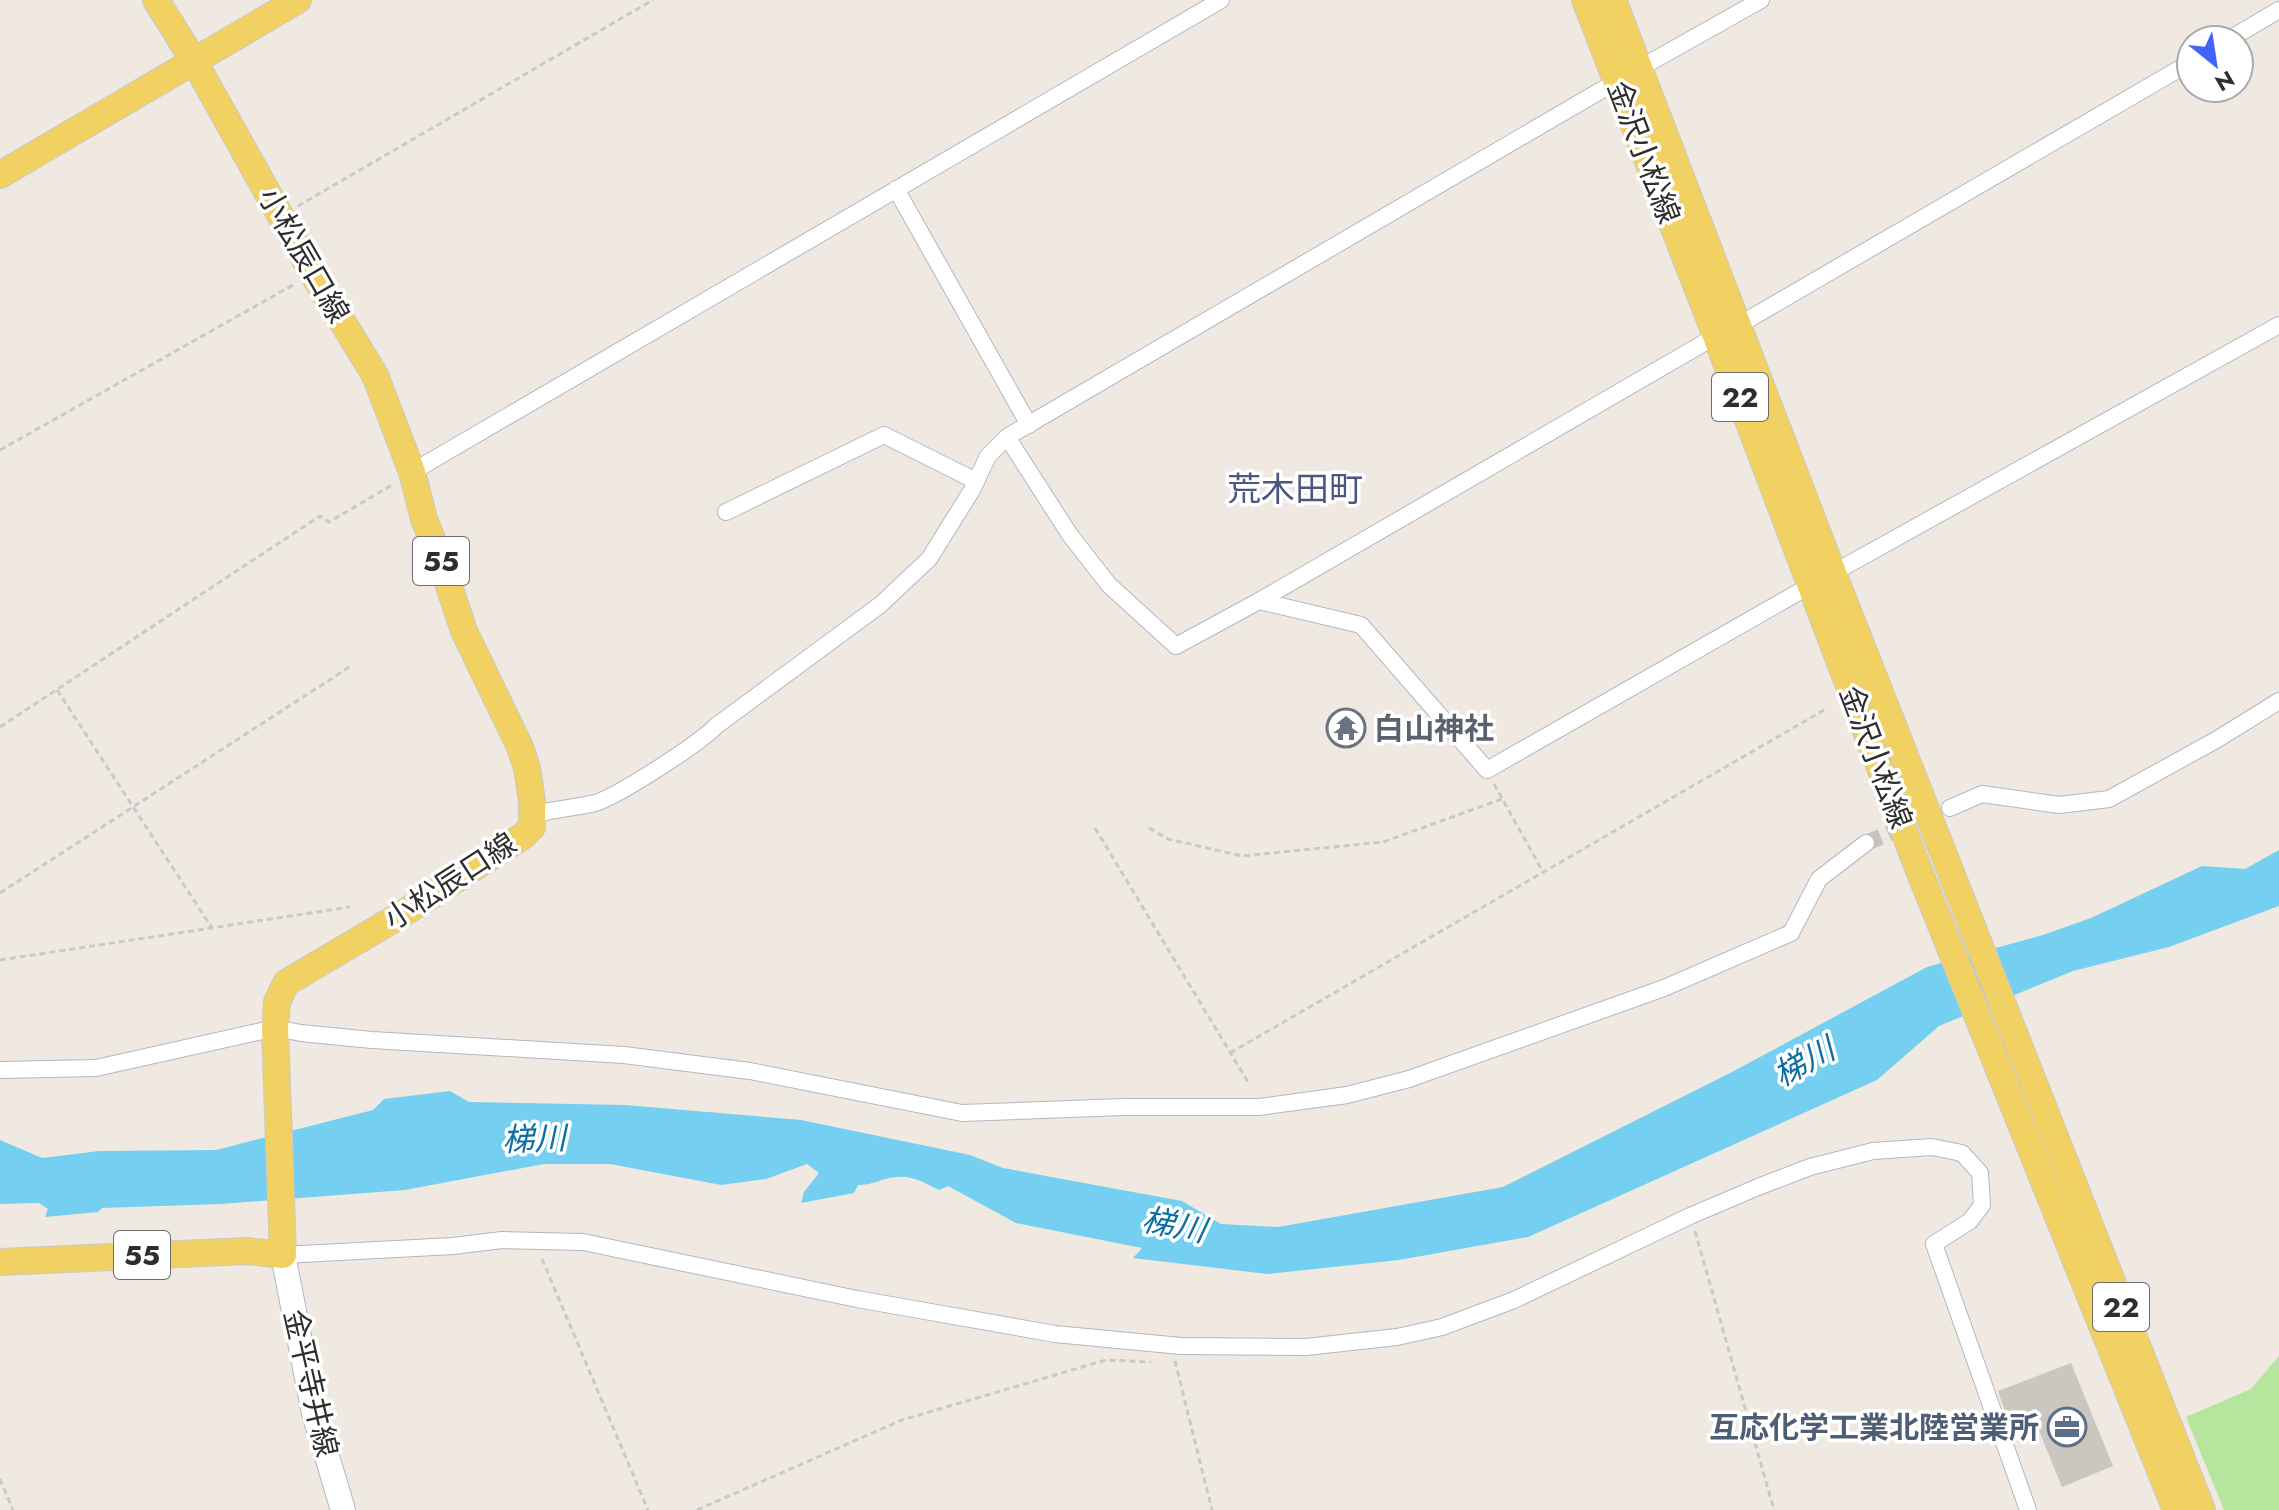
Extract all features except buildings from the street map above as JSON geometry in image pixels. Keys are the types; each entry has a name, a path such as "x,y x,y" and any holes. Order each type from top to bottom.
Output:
{"main road":[{"name":"小松辰口線","path":"156,0 194,61 313,274 375,375 412,472 424,519 464,631 520,747 527,768 533,815 532,827 523,836 399,916 286,983 277,1002 275,1032 283,1250"},
{"path":"0,175 298,0"},
{"name":"金沢小松線","path":"1585,0 1628,76 1727,331 1822,579 1918,868 2030,1110 2202,1510"},
{"name":"金沢小松線","path":"1613,0 1628,76"},
{"name":"金沢小松線","path":"1822,579 1917,786 1943,853 2030,1110 2176,1510"},
{"name":"55","path":"0,1262 283,1250"},
{"name":"金平寺井線","path":"283,1250 314,1413 343,1510"}],"street":[{"path":"412,472 1221,0"},
{"path":"533,815 597,802 708,734 880,605 929,559 988,456 1007,437 1761,0"},
{"path":"2255,24 2279,10"},
{"path":"1007,437 1070,535 1109,585 1176,646 2175,71"},
{"path":"896,189 1029,425"},
{"path":"1259,601 1361,625 1487,770 1822,579 2279,325"},
{"path":"726,512 884,435 976,481"},
{"path":"1950,808 1982,794 2059,805 2109,799 2279,701"},
{"path":"0,1070 96,1068 275,1032 624,1055 750,1071 962,1113 1123,1107 1259,1107 1347,1095 1409,1079 1664,988 1791,933 1819,879 1866,843"},
{"path":"283,1250 453,1246 502,1240 583,1242 857,1299 1055,1334 1181,1346 1306,1347 1397,1337 1442,1327 1514,1300 1690,1216 1810,1167 1873,1151 1932,1147 1962,1153 1980,1173 1982,1205 1970,1221 1934,1244 2028,1510"}],"path":[{"path":"281,216 653,0"},
{"path":"0,450 313,274"},
{"path":"0,727 320,516 329,522 412,472"},
{"path":"0,893 351,666"},
{"path":"57,690 212,928"},
{"path":"1230,1053 1826,709"},
{"path":"1487,770 1544,872"},
{"path":"1149,828 1168,839 1242,856 1383,842 1502,799"},
{"path":"1095,828 1248,1082"},
{"path":"0,960 350,907"},
{"path":"1690,1216 1774,1510"},
{"path":"534,1241 648,1510"},
{"path":"697,1510 902,1420 1106,1360 1161,1363"},
{"path":"1175,1363 1212,1510"},
{"path":"0,1479 13,1510"}],"green space":[{"path":"2279,1356 2279,1510 2224,1510 2186,1417 2251,1389"}],"water":[{"name":"梯川","path":"2279,850 2279,906 2169,947 2073,971 1939,1026 1877,1080 1528,1237 1399,1260 1267,1274 1133,1258 1142,1248 1016,1223 948,1186 939,1190 908,1177 858,1185 854,1193 801,1203 804,1192 819,1173 807,1164 766,1179 721,1185 610,1164 544,1164 405,1190 221,1204 102,1208 98,1212 45,1217 48,1209 39,1203 0,1204 0,1140 42,1158 99,1151 216,1150 373,1110 384,1099 450,1091 469,1102 625,1105 801,1120 970,1155 1003,1168 1182,1201 1221,1224 1278,1227 1503,1187 1732,1072 1927,967 2043,935 2091,918 2202,866 2245,869"}],"tunnel":[{"path":"1866,843 1909,825"}],"place":[{"name":"白山神社","path":"1346,728"},
{"name":"互応化学工業北陸営業所","path":"2067,1427"}],"district":[{"name":"荒木田町","path":"1295,489"}]}
